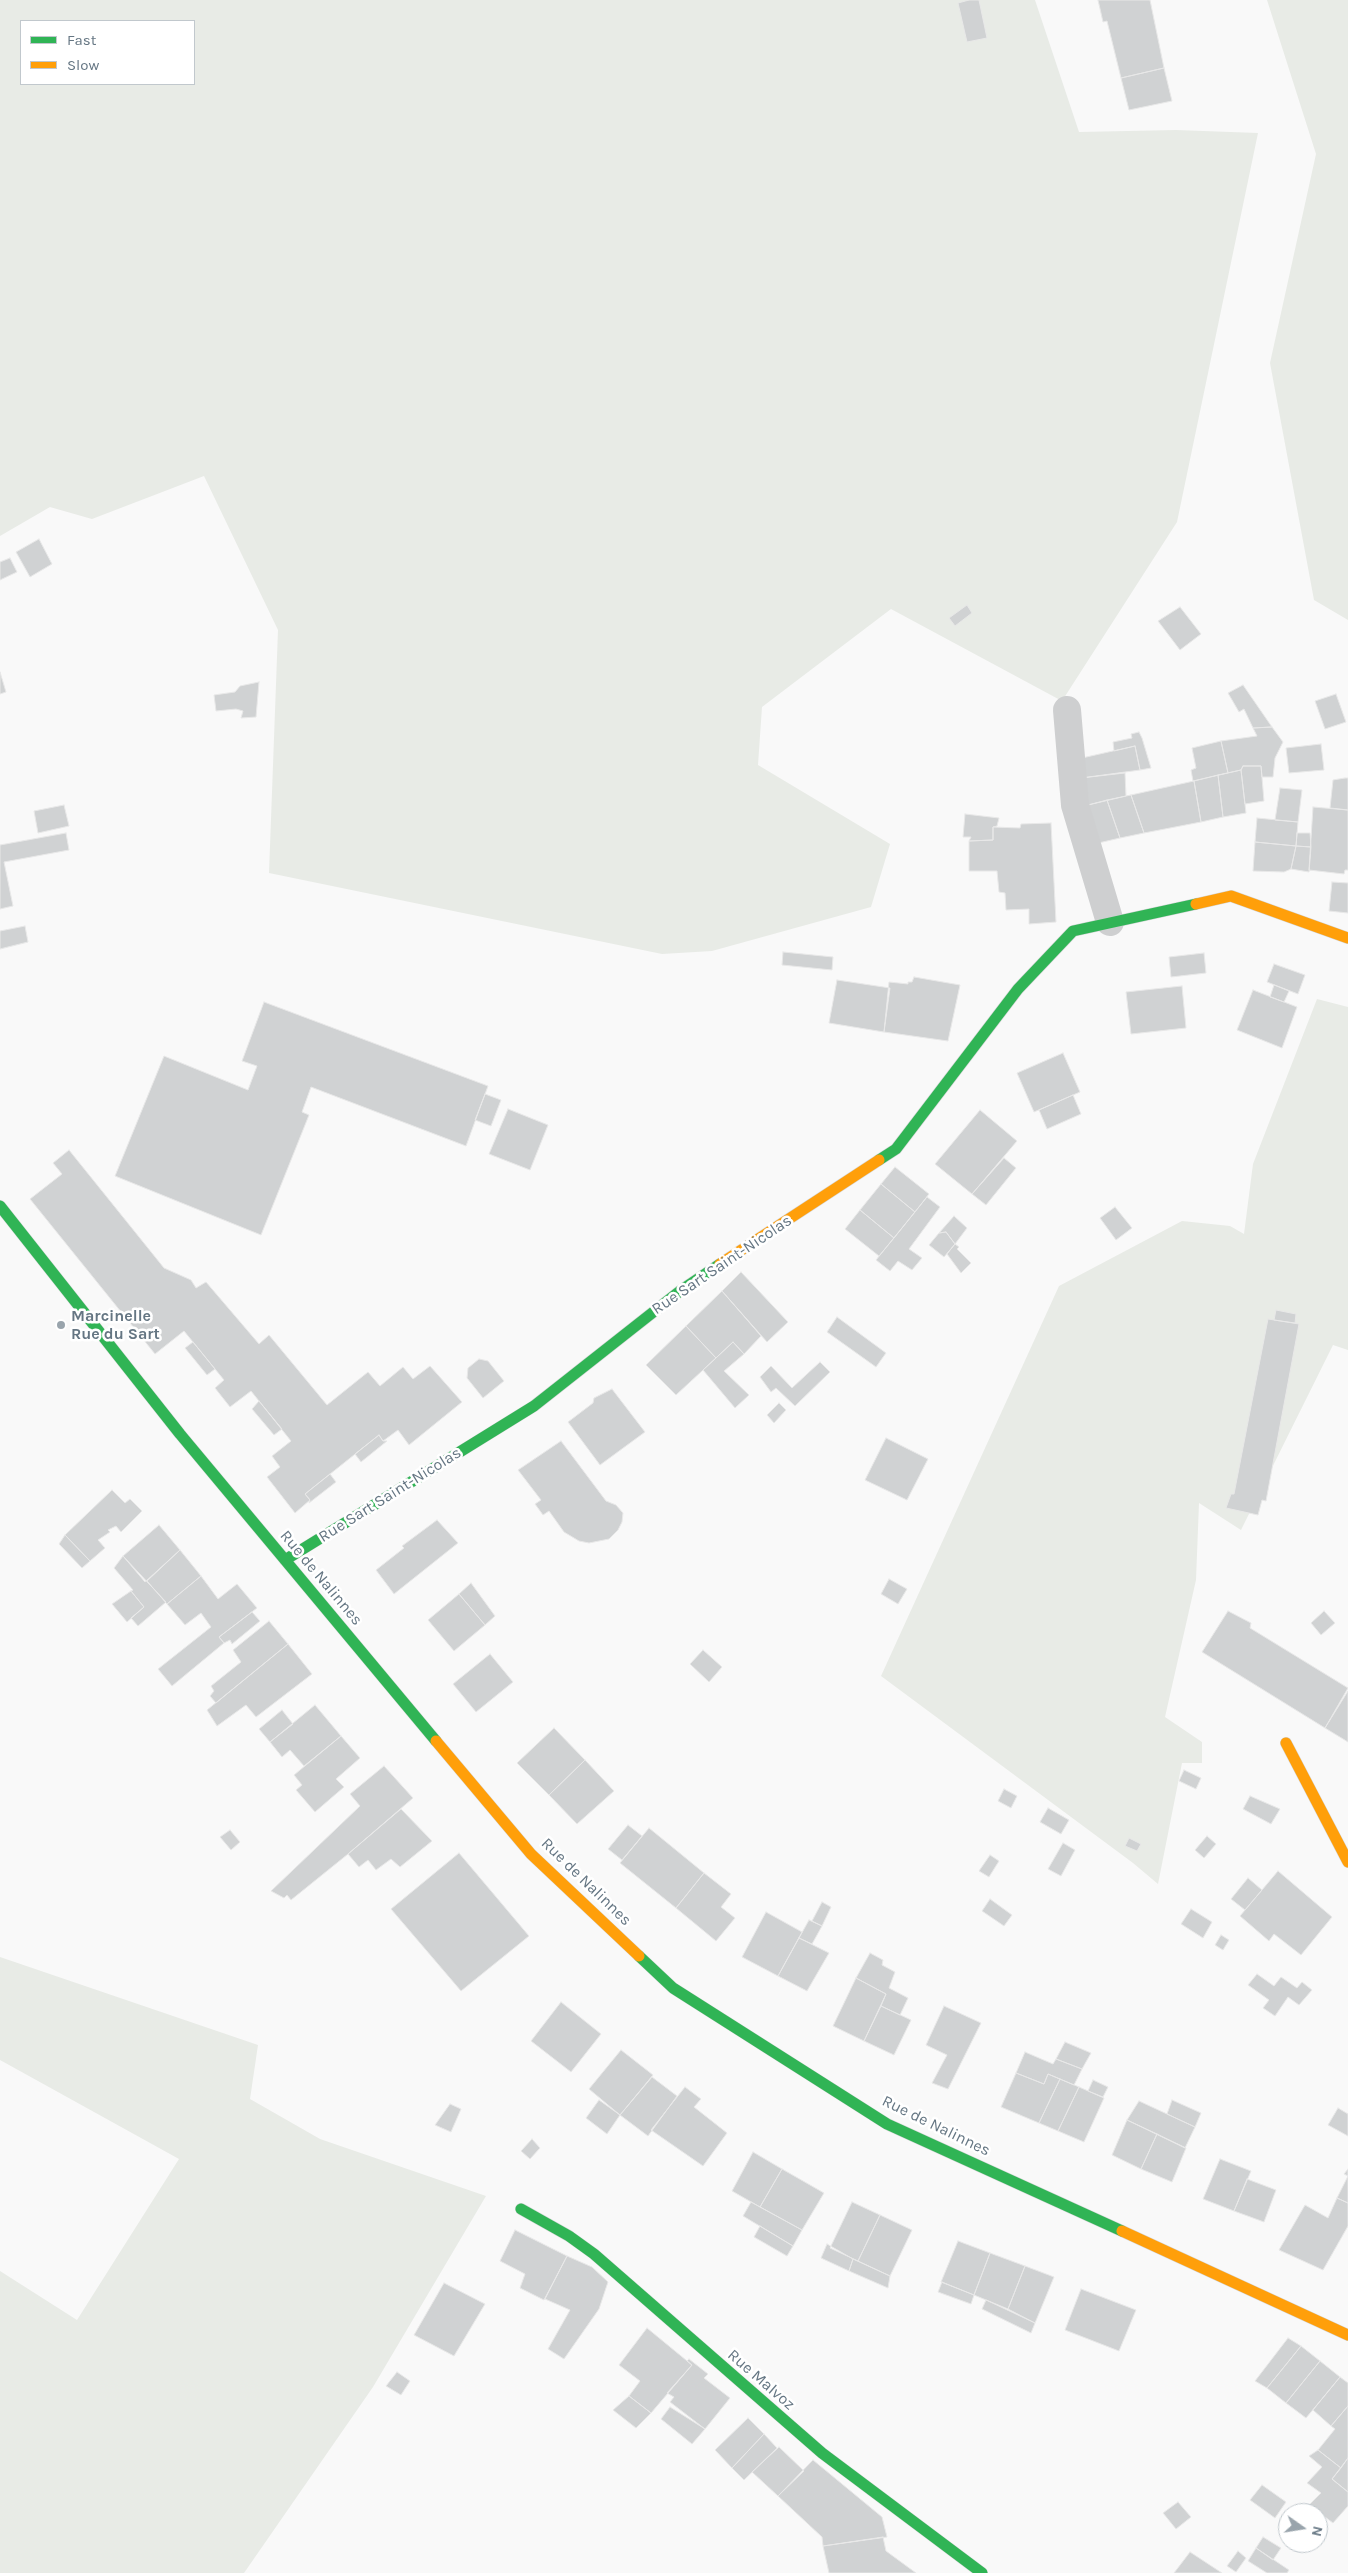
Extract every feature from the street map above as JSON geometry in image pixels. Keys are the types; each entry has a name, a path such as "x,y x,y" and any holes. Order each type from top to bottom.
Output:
{"street":[{"path":"1067,710 1075,805 1110,922"},
{"name":"Rue Sart Saint-Nicolas","path":"285,1560 534,1406 680,1291 896,1148 1018,988 1073,931 1231,896 1348,938"},
{"name":"Rue de Nalinnes","path":"0,1206 180,1434 531,1854 673,1988 887,2124 1348,2335"},
{"path":"1286,1743 1348,1862"},
{"name":"Rue Malvoz","path":"521,2209 570,2236 594,2254 699,2348 828,2458 982,2573"}],"shaded area":[{"path":"0,0 1035,0 1079,132 1176,130 1258,133 1177,522 1062,701 891,609 762,707 758,765 890,844 871,907 712,951 662,954 269,873 278,630 204,476 92,519 50,507 0,536"},
{"path":"1267,0 1348,0 1348,620 1314,600 1270,363 1316,154"},
{"path":"1317,999 1348,1007 1348,1350 1333,1345 1241,1530 1199,1503 1196,1580 1165,1717 1202,1742 1202,1763 1182,1763 1158,1884 1133,1863 881,1676 1059,1286 1182,1221 1230,1226 1244,1234 1253,1164"},
{"path":"0,1957 258,2045 250,2099 320,2139 486,2196 373,2387 244,2573 0,2573 0,2271 77,2320 179,2159 0,2060"}],"building":[{"path":"979,0 987,38 967,42 958,3"},
{"path":"1098,0 1150,0 1164,68 1121,78 1107,21 1103,22"},
{"path":"1164,68 1172,101 1129,110 1121,78"},
{"path":"39,539 52,564 30,577 16,552"},
{"path":"10,558 17,572 0,580 0,562"},
{"path":"967,605 972,613 955,626 949,618"},
{"path":"1180,607 1201,634 1180,650 1158,621"},
{"path":"0,672 6,692 0,694"},
{"path":"259,682 256,717 241,718 243,711 236,709 216,711 214,695 235,692 240,686"},
{"path":"1243,685 1272,727 1253,728 1244,709 1239,712 1228,693"},
{"path":"1336,694 1346,722 1325,729 1315,701"},
{"path":"1272,727 1283,742 1275,758 1273,777 1262,777 1261,766 1243,766 1241,770 1228,773 1221,741 1257,736 1253,728"},
{"path":"1139,732 1151,768 1140,770 1135,746 1114,751 1113,742 1132,738 1131,734"},
{"path":"1221,741 1228,773 1193,781 1191,770 1196,768 1192,748"},
{"path":"1321,744 1324,770 1289,773 1286,748"},
{"path":"1135,746 1140,770 1081,778 1082,758"},
{"path":"1243,766 1261,766 1264,801 1245,804 1241,770"},
{"path":"1241,770 1246,813 1223,817 1218,775"},
{"path":"1125,773 1126,796 1084,806 1081,778"},
{"path":"1218,775 1223,817 1201,822 1194,781"},
{"path":"1348,778 1348,810 1330,808 1333,780"},
{"path":"1194,781 1201,822 1144,833 1131,795"},
{"path":"1280,788 1302,790 1298,822 1275,820"},
{"path":"1131,795 1144,833 1120,838 1107,800"},
{"path":"1107,800 1120,838 1094,844 1084,806"},
{"path":"64,805 69,826 38,833 34,811"},
{"path":"1313,807 1348,810 1348,870 1345,870 1344,874 1309,870"},
{"path":"965,814 999,818 997,826 993,827 993,840 969,841 971,837 963,837"},
{"path":"1257,818 1298,822 1296,846 1255,842"},
{"path":"1051,823 1056,922 1029,924 1029,909 1006,910 1005,893 999,892 997,871 969,871 969,841 993,840 993,827 1020,828 1021,824"},
{"path":"66,833 69,850 4,862 13,906 0,909 0,845"},
{"path":"1297,833 1310,833 1311,847 1296,846"},
{"path":"1255,842 1296,846 1291,869 1284,872 1253,871"},
{"path":"1296,846 1311,847 1309,872 1291,869"},
{"path":"1332,882 1348,883 1348,913 1329,911"},
{"path":"25,926 28,942 0,949 0,931"},
{"path":"783,952 833,957 832,970 782,965"},
{"path":"1204,953 1206,973 1171,977 1169,957"},
{"path":"1274,964 1305,975 1298,994 1267,982"},
{"path":"914,977 960,985 948,1041 884,1032 889,982 908,984 908,982 912,982"},
{"path":"837,980 890,988 884,1032 829,1023"},
{"path":"1274,985 1289,991 1284,1002 1270,997"},
{"path":"1182,986 1186,1028 1131,1034 1126,992"},
{"path":"1253,990 1297,1007 1282,1048 1237,1030"},
{"path":"264,1002 488,1086 466,1146 311,1087 302,1112 309,1115 261,1235 115,1176 164,1056 248,1090 257,1066 242,1061"},
{"path":"1063,1053 1080,1092 1034,1112 1017,1073"},
{"path":"485,1094 501,1100 491,1126 475,1120"},
{"path":"1073,1095 1081,1114 1047,1129 1039,1110"},
{"path":"508,1109 548,1125 530,1170 489,1154"},
{"path":"980,1110 1017,1141 972,1194 935,1164"},
{"path":"69,1150 164,1268 191,1280 196,1288 206,1282 259,1344 269,1335 327,1405 368,1372 380,1386 403,1367 413,1379 430,1366 462,1402 409,1445 398,1430 383,1441 379,1435 305,1494 310,1500 295,1513 267,1477 280,1467 272,1456 291,1441 251,1391 230,1407 215,1388 224,1380 184,1331 155,1354 30,1199 62,1174 53,1163"},
{"path":"1004,1158 1016,1168 986,1205 972,1194"},
{"path":"895,1167 929,1194 915,1212 881,1184"},
{"path":"881,1184 915,1212 894,1238 860,1210"},
{"path":"927,1197 940,1207 909,1249 922,1258 912,1270 898,1261 890,1271 876,1260"},
{"path":"1115,1207 1132,1228 1116,1240 1100,1218"},
{"path":"860,1210 894,1238 879,1256 845,1229"},
{"path":"954,1216 967,1228 955,1244 946,1232 939,1233"},
{"path":"946,1232 955,1244 944,1257 929,1245 939,1233"},
{"path":"955,1244 959,1247 957,1249 971,1263 961,1273 947,1254"},
{"path":"741,1272 788,1322 767,1342 722,1291"},
{"path":"722,1291 761,1336 744,1354 733,1342 716,1358 686,1326"},
{"path":"1276,1310 1296,1314 1295,1323 1274,1320"},
{"path":"837,1317 886,1353 876,1367 827,1332"},
{"path":"1268,1319 1299,1324 1266,1501 1262,1500 1258,1515 1226,1508 1231,1494 1234,1494"},
{"path":"686,1326 716,1358 676,1395 646,1365"},
{"path":"193,1342 215,1369 207,1375 185,1348"},
{"path":"733,1342 744,1354 724,1371 749,1395 735,1408 703,1370"},
{"path":"479,1359 488,1361 504,1381 483,1398 467,1378 468,1368"},
{"path":"820,1362 830,1372 795,1406 776,1388 771,1392 760,1377 771,1366 792,1388"},
{"path":"612,1389 645,1432 600,1465 568,1422 593,1403 594,1398"},
{"path":"259,1401 282,1429 274,1435 252,1409"},
{"path":"779,1403 786,1410 774,1423 767,1415"},
{"path":"379,1435 383,1441 387,1441 361,1462 355,1454"},
{"path":"886,1438 928,1459 907,1500 865,1480"},
{"path":"561,1441 606,1501 616,1505 623,1513 622,1522 618,1530 609,1539 589,1543 579,1541 564,1532 549,1511 543,1515 535,1504 541,1500 518,1470"},
{"path":"330,1474 336,1482 309,1503 310,1500 305,1494"},
{"path":"112,1490 125,1503 130,1499 142,1511 121,1532 116,1526 108,1530 110,1532 98,1540 105,1548 90,1561 65,1535"},
{"path":"437,1520 458,1543 394,1594 376,1570 404,1548 402,1546"},
{"path":"159,1525 180,1550 145,1582 123,1556"},
{"path":"65,1535 90,1561 82,1568 59,1544"},
{"path":"180,1550 201,1576 167,1604 147,1581"},
{"path":"123,1556 166,1602 138,1626 131,1618 144,1607 131,1591 133,1590 114,1568"},
{"path":"201,1576 218,1599 237,1584 257,1608 219,1637 224,1643 172,1686 158,1669 211,1627 201,1613 185,1625 167,1604"},
{"path":"889,1579 907,1589 898,1604 881,1594"},
{"path":"471,1583 495,1616 485,1625 459,1594"},
{"path":"131,1591 144,1607 127,1622 112,1604"},
{"path":"459,1594 485,1625 454,1651 428,1620"},
{"path":"1228,1611 1251,1623 1250,1628 1348,1688 1325,1728 1202,1652"},
{"path":"1324,1611 1335,1623 1321,1635 1311,1623"},
{"path":"252,1612 260,1621 232,1644 230,1640 224,1643 219,1637"},
{"path":"269,1621 288,1644 216,1703 210,1696 214,1691 211,1686 241,1662 233,1650"},
{"path":"288,1644 312,1674 256,1717 246,1705 217,1726 207,1710"},
{"path":"703,1650 722,1667 709,1682 690,1664"},
{"path":"490,1654 513,1682 476,1712 453,1684"},
{"path":"1348,1691 1348,1742 1325,1728"},
{"path":"315,1705 341,1736 304,1766 290,1750 282,1757 270,1742"},
{"path":"282,1710 293,1724 270,1742 259,1729"},
{"path":"554,1728 585,1760 549,1795 517,1763"},
{"path":"341,1736 360,1758 336,1779 344,1787 315,1812 296,1790 302,1785 294,1775"},
{"path":"585,1760 614,1791 577,1824 549,1795"},
{"path":"384,1766 413,1798 291,1900 287,1895 284,1898 271,1891 360,1806 350,1794"},
{"path":"1184,1770 1201,1778 1196,1789 1179,1781"},
{"path":"1004,1789 1017,1796 1011,1808 998,1801"},
{"path":"1250,1796 1280,1809 1271,1824 1243,1809"},
{"path":"1048,1808 1069,1820 1061,1834 1040,1822"},
{"path":"401,1809 432,1841 400,1867 391,1859 376,1870 368,1860 359,1867 348,1854"},
{"path":"628,1825 642,1836 622,1860 608,1849"},
{"path":"649,1828 704,1873 676,1908 620,1863"},
{"path":"230,1830 240,1842 231,1850 220,1837"},
{"path":"1207,1836 1216,1844 1204,1858 1195,1850"},
{"path":"1129,1838 1141,1844 1137,1851 1125,1846"},
{"path":"1063,1843 1075,1850 1061,1876 1048,1869"},
{"path":"459,1853 529,1936 461,1991 391,1909"},
{"path":"990,1855 999,1861 989,1877 979,1871"},
{"path":"1278,1871 1332,1917 1301,1955 1274,1934 1269,1941 1240,1916"},
{"path":"704,1873 731,1894 721,1907 735,1918 716,1941 676,1908"},
{"path":"1248,1878 1262,1890 1245,1910 1231,1899"},
{"path":"990,1899 1012,1915 1004,1926 982,1911"},
{"path":"822,1902 831,1907 822,1926 812,1921"},
{"path":"1191,1909 1212,1922 1203,1938 1181,1924"},
{"path":"766,1912 802,1932 778,1976 742,1957"},
{"path":"809,1920 822,1926 812,1944 799,1938"},
{"path":"1221,1935 1229,1940 1223,1950 1215,1945"},
{"path":"799,1938 829,1953 807,1991 778,1976"},
{"path":"870,1953 883,1960 882,1965 895,1972 889,1988 908,1998 900,2015 881,2006 886,1994 856,1978"},
{"path":"1257,1974 1274,1986 1281,1977 1297,1988 1302,1982 1312,1990 1299,2005 1288,1997 1275,2016 1263,2008 1269,2000 1248,1985"},
{"path":"856,1978 886,1994 864,2041 833,2026"},
{"path":"561,2002 601,2034 571,2072 531,2041"},
{"path":"881,2006 911,2020 894,2055 864,2041"},
{"path":"944,2006 981,2023 948,2089 932,2083 947,2055 926,2045"},
{"path":"1065,2042 1091,2053 1082,2069 1056,2059"},
{"path":"621,2050 653,2075 620,2115 589,2089"},
{"path":"1025,2052 1053,2064 1056,2059 1082,2069 1074,2085 1048,2074 1044,2084 1016,2073"},
{"path":"1016,2073 1044,2084 1048,2074 1060,2079 1039,2123 1001,2107"},
{"path":"652,2077 677,2096 648,2136 620,2115"},
{"path":"1060,2079 1079,2087 1058,2131 1039,2123"},
{"path":"1093,2080 1108,2087 1103,2097 1088,2091"},
{"path":"685,2087 701,2099 694,2107 727,2133 703,2166 651,2130"},
{"path":"1079,2087 1104,2098 1084,2142 1058,2131"},
{"path":"599,2100 620,2115 607,2134 586,2118"},
{"path":"1172,2100 1201,2113 1195,2127 1167,2114"},
{"path":"1139,2101 1195,2127 1185,2148 1127,2120"},
{"path":"450,2104 461,2109 451,2132 435,2125"},
{"path":"1338,2108 1348,2114 1348,2136 1328,2125"},
{"path":"1127,2120 1157,2134 1141,2169 1112,2155"},
{"path":"1157,2134 1186,2148 1172,2182 1141,2169"},
{"path":"532,2139 540,2148 530,2159 521,2151"},
{"path":"753,2152 782,2169 760,2207 732,2191"},
{"path":"1220,2159 1251,2171 1234,2211 1203,2199"},
{"path":"782,2169 824,2193 802,2230 760,2207"},
{"path":"1348,2176 1348,2203 1337,2198"},
{"path":"1247,2179 1276,2190 1264,2222 1234,2211"},
{"path":"1337,2198 1348,2203 1348,2226 1323,2270 1279,2250 1305,2205 1328,2218"},
{"path":"751,2202 802,2230 793,2246 743,2216"},
{"path":"852,2202 880,2215 858,2261 830,2248"},
{"path":"880,2215 912,2230 890,2276 858,2261"},
{"path":"760,2226 793,2246 787,2256 754,2237"},
{"path":"515,2230 567,2256 544,2300 520,2288 525,2274 500,2261"},
{"path":"958,2241 990,2253 974,2295 941,2282"},
{"path":"827,2244 853,2259 849,2271 821,2258"},
{"path":"990,2253 1025,2266 1008,2309 974,2295"},
{"path":"567,2256 592,2267 608,2282 599,2309 564,2359 548,2349 570,2310 545,2299"},
{"path":"853,2259 890,2276 888,2288 849,2271"},
{"path":"1025,2266 1054,2277 1035,2323 1008,2309"},
{"path":"942,2282 974,2295 971,2304 938,2292"},
{"path":"444,2283 485,2304 454,2356 414,2335"},
{"path":"1081,2289 1136,2310 1119,2351 1065,2330"},
{"path":"986,2300 1035,2323 1031,2333 982,2309"},
{"path":"647,2328 692,2365 651,2413 629,2396 640,2381 619,2365"},
{"path":"1288,2338 1301,2346 1267,2388 1255,2381"},
{"path":"1301,2346 1320,2361 1286,2403 1267,2388"},
{"path":"689,2359 708,2374 704,2378 730,2398 705,2429 670,2402 674,2397 667,2393 692,2365 687,2361"},
{"path":"1320,2361 1340,2377 1306,2418 1286,2403"},
{"path":"397,2372 410,2381 401,2395 386,2386"},
{"path":"1340,2377 1348,2383 1348,2406 1331,2426 1313,2410"},
{"path":"629,2396 651,2413 636,2428 613,2410"},
{"path":"1348,2406 1348,2458 1341,2468 1318,2450 1335,2429 1331,2426"},
{"path":"670,2407 705,2429 692,2444 661,2419"},
{"path":"748,2418 764,2434 732,2468 715,2450"},
{"path":"764,2434 777,2448 744,2480 732,2468"},
{"path":"779,2447 804,2471 778,2496 752,2472"},
{"path":"1318,2450 1341,2468 1332,2479 1348,2492 1348,2506 1333,2523 1328,2519 1328,2503 1311,2503 1321,2493 1307,2483 1322,2467 1309,2456"},
{"path":"1348,2458 1348,2492 1332,2479"},
{"path":"813,2460 882,2517 887,2537 823,2546 822,2537 778,2496"},
{"path":"1262,2485 1286,2502 1278,2503 1278,2514 1275,2518 1250,2500"},
{"path":"1178,2502 1191,2517 1176,2529 1163,2513"},
{"path":"883,2537 886,2551 916,2573 829,2573 823,2546"},
{"path":"1263,2537 1278,2546 1278,2552 1273,2560 1256,2548"},
{"path":"1256,2548 1289,2570 1287,2573 1267,2573 1248,2561"},
{"path":"1238,2551 1246,2558 1236,2572 1227,2566"},
{"path":"1190,2552 1222,2573 1174,2573"}],"traffic: fast":[{"path":"879,1160 896,1149 1018,989 1073,931 1196,904"},
{"path":"0,1206 180,1434 436,1741"},
{"path":"285,1560 534,1406 680,1291 720,1264"},
{"path":"639,1956 673,1988 887,2124 1122,2231"},
{"path":"521,2209 569,2236 594,2254 822,2453 982,2573"}],"traffic: slow":[{"path":"1196,904 1231,896 1348,938"},
{"path":"720,1264 879,1160"},
{"path":"436,1741 531,1854 639,1956"},
{"path":"1286,1743 1348,1862"},
{"path":"1122,2231 1348,2335"}],"place":[{"name":"Marcinelle Rue du Sart","path":"61,1325"}]}
